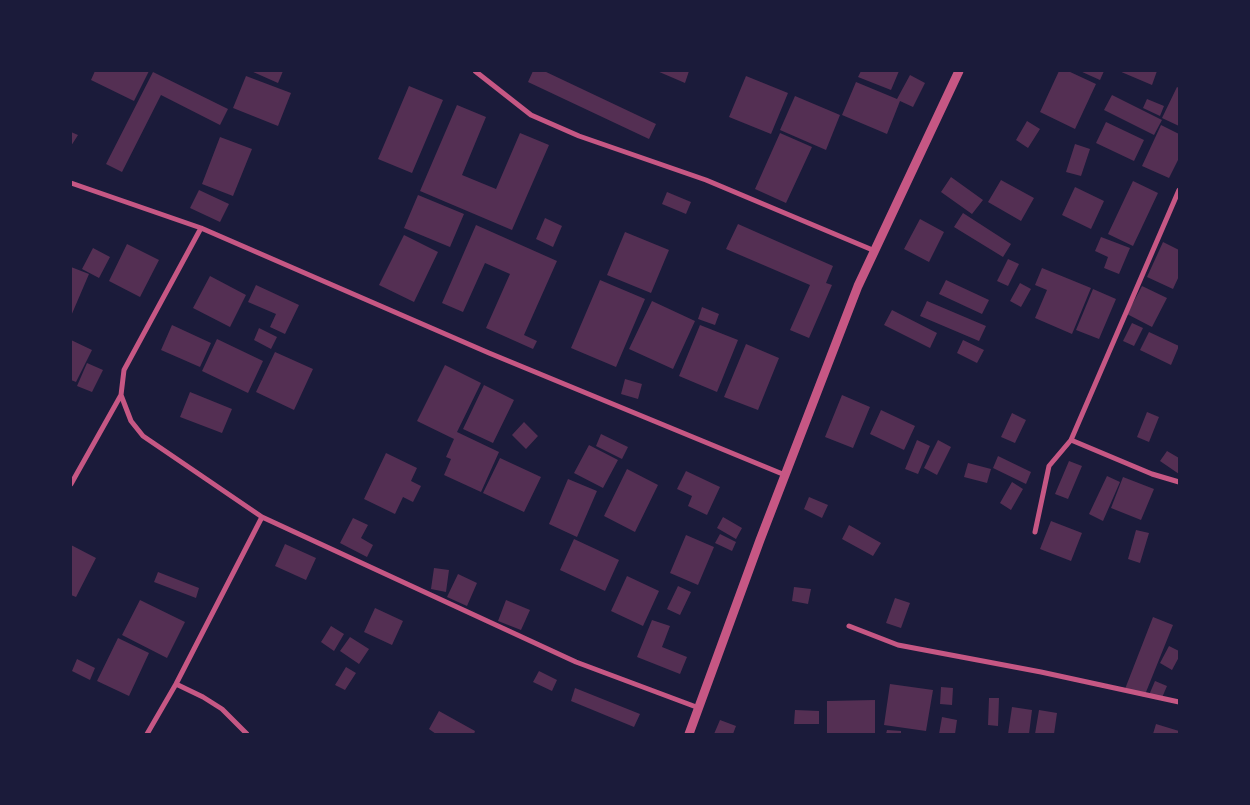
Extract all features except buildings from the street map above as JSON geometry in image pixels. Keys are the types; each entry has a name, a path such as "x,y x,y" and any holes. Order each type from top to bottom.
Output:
{"street":[{"path":"475,71 531,115 579,136 706,180 875,251"},
{"path":"689,734 785,475 858,286 958,71"},
{"path":"71,184 201,228 489,353 785,475"},
{"path":"1035,532 1049,466 1071,440 1179,190"},
{"path":"71,484 120,395 124,370 201,228"},
{"path":"120,395 131,420 142,436 262,517 576,662 699,708"},
{"path":"1071,440 1152,474 1179,482"},
{"path":"147,734 176,684 262,517"},
{"path":"849,626 898,645 1042,672 1179,702"},
{"path":"176,684 222,709 247,734"}]}
